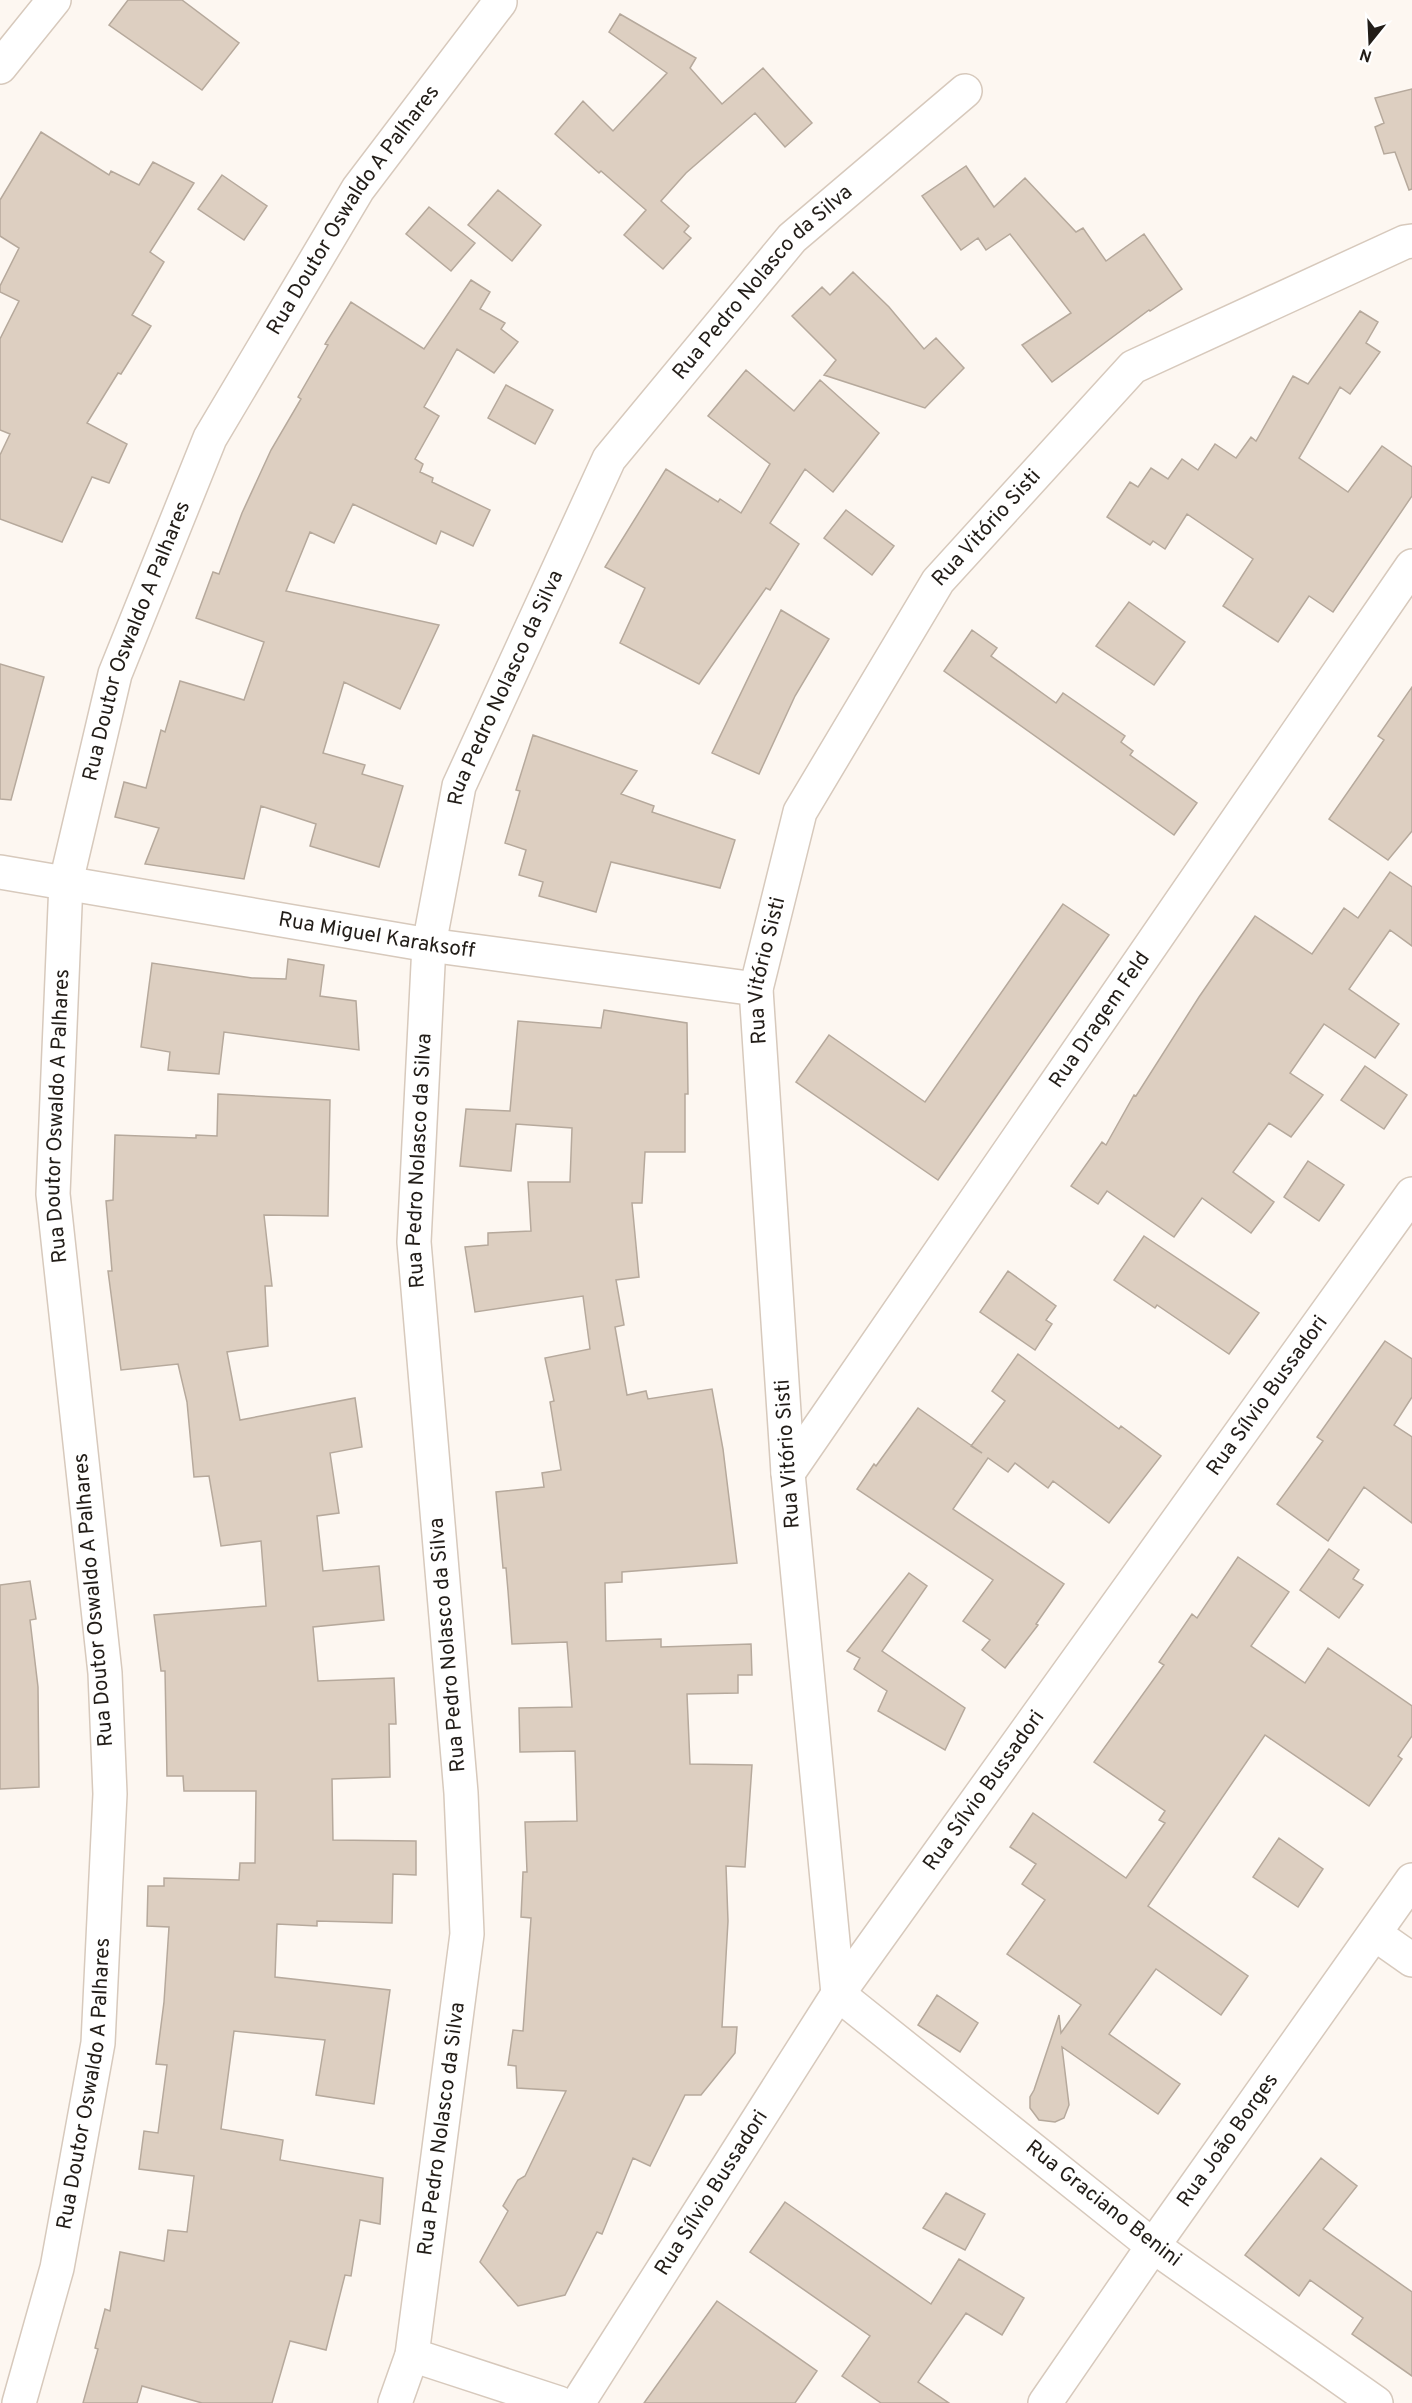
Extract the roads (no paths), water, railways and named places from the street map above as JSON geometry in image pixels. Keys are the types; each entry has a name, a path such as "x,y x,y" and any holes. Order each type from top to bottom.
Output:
{"street":[{"path":"0,67 54,0"},
{"name":"Rua Doutor Oswaldo A Palhares","path":"19,2403 57,2268 98,2043 110,1794 105,1673 54,1194 66,882 115,674 210,438 358,189 500,3"},
{"name":"Rua Pedro Nolasco da Silva","path":"395,2403 412,2355 467,1934 461,1793 414,1242 429,945 459,786 609,459 792,238 966,91"},
{"name":"Rua Vitório Sisti","path":"838,1994 788,1473 756,989 800,812 938,581 1133,368 1405,242 1412,241"},
{"name":"Rua Dragem Feld","path":"788,1473 1412,566"},
{"name":"Rua Miguel Karaksoff","path":"0,872 429,945 756,989"},
{"name":"Rua Sílvio Bussadori","path":"578,2403 838,1994 1412,1194"},
{"name":"Rua João Borges","path":"1045,2403 1412,1880"},
{"path":"1375,1934 1412,1960"},
{"name":"Rua Graciano Benini","path":"838,1994 1153,2246 1376,2403"},
{"path":"412,2355 559,2403"}]}
